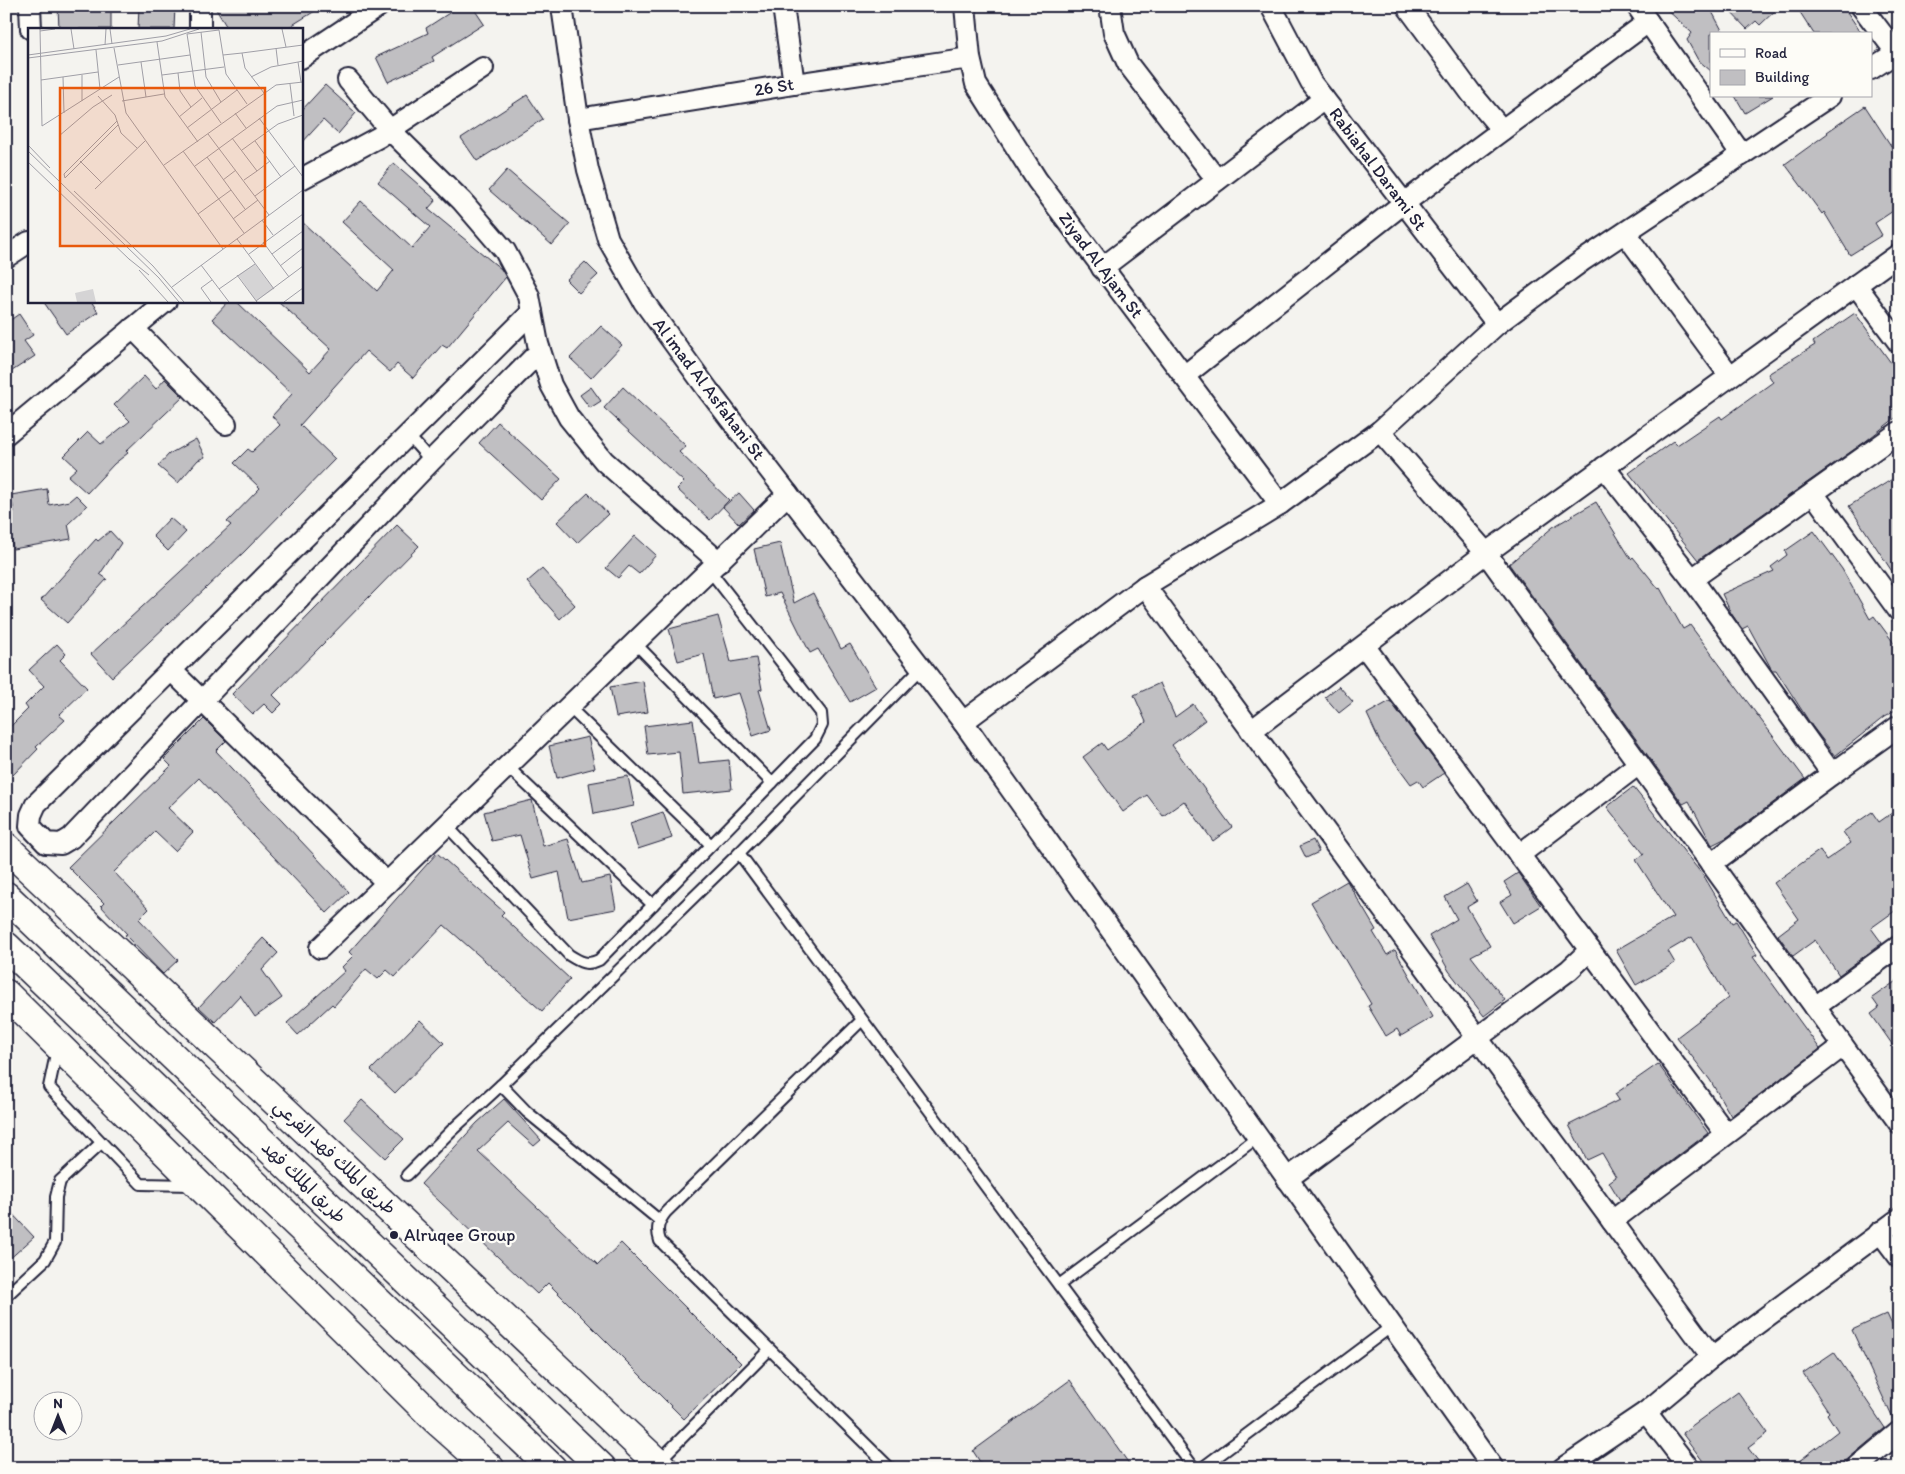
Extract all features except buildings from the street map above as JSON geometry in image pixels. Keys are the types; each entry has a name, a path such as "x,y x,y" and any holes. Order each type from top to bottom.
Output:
{"main road":[{"name":"طريق الملك فهد الفرعي","path":"6,847 660,1465"},
{"name":"طريق الملك فهد","path":"6,896 602,1468"},
{"name":"طريق الملك فهد","path":"6,946 552,1468"},
{"path":"6,994 436,1420 490,1468"}],"street":[{"path":"30,6 31,28"},
{"path":"200,6 200,28"},
{"name":"Al imad Al Asfahani St","path":"562,6 578,119 588,170 608,239 644,302 963,722 1493,1468"},
{"path":"783,6 794,84"},
{"name":"Ziyad Al Ajam St","path":"965,6 970,58 976,84 1032,172 1280,504"},
{"path":"1110,6 1114,33 1128,64 1218,180"},
{"name":"Rabiahal Darami St","path":"1272,6 1311,82 1497,324"},
{"path":"1407,6 1502,130"},
{"path":"1861,6 1897,51 1872,68"},
{"path":"302,57 371,9"},
{"path":"1184,376 1404,203 1502,130 1643,14 1742,155"},
{"name":"26 St","path":"578,119 970,58"},
{"path":"302,179 390,130 483,68"},
{"path":"348,80 390,130 462,201 505,251 529,296 540,351 551,385 569,418 604,461 714,566"},
{"path":"963,722 1145,586 1280,504 1380,431 1497,324 1582,261 1827,98"},
{"path":"1102,268 1324,99"},
{"path":"1625,233 1730,376"},
{"path":"6,257 28,243"},
{"path":"1251,731 1486,553 1899,254"},
{"path":"1856,285 1899,343"},
{"path":"6,434 165,302"},
{"path":"532,312 36,804 31,815 30,826 46,843 61,844 71,838 540,351"},
{"path":"133,328 226,424"},
{"path":"1380,431 1486,553 1899,1123"},
{"path":"1692,579 1899,432"},
{"path":"1604,467 1692,579 1832,774"},
{"path":"1813,493 1899,611"},
{"path":"320,948 788,494"},
{"path":"1145,586 1712,1357"},
{"path":"1365,646 1726,1134"},
{"path":"172,670 387,883"},
{"path":"1711,864 1899,726"},
{"path":"1519,855 1639,764"},
{"path":"1815,1007 1899,946"},
{"path":"1287,1179 1569,970 1590,950"},
{"path":"1612,1221 1843,1046"},
{"path":"1564,1468 1646,1412 1712,1357 1899,1219"},
{"path":"1880,1232 1899,1257"},
{"path":"1646,1412 1689,1468"},
{"path":"1856,1468 1897,1437"}],"lane":[{"path":"408,436 432,461"},
{"path":"446,826 569,955 581,963 592,964 599,960 815,739 822,725 821,713 714,566"},
{"path":"635,643 772,783"},
{"path":"407,1176 451,1131 501,1085 739,853 921,668"},
{"path":"569,707 711,845"},
{"path":"508,767 653,905"},
{"path":"739,853 1194,1468"},
{"path":"862,1020 659,1220 657,1231 660,1241 890,1468"},
{"path":"58,1045 49,1087 140,1184 199,1185"},
{"path":"501,1085 527,1112 659,1220"},
{"path":"1059,1285 1258,1137"},
{"path":"6,1296 45,1260 55,1242 56,1197 60,1181 101,1143"},
{"path":"1202,1468 1392,1326"},
{"path":"660,1465 769,1350"}],"place":[{"name":"Alruqee Group","path":"394,1235"}]}
